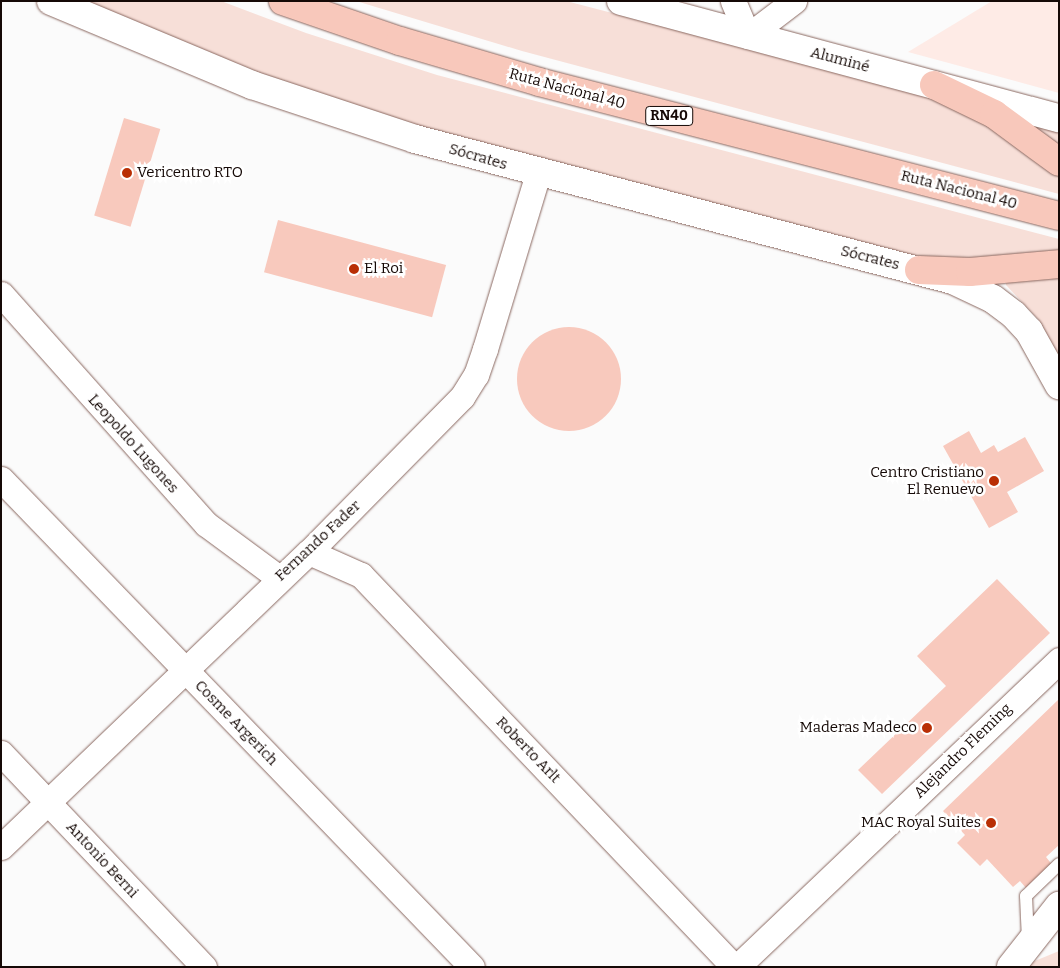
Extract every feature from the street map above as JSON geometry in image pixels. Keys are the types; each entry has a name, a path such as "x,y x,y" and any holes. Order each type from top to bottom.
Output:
{"main road":[{"name":"Ruta Nacional 40","path":"283,1 400,42 538,82 1059,216"},
{"path":"934,85 994,114 1059,162"},
{"path":"919,270 970,272 1059,264"}],"street":[{"name":"Sócrates","path":"51,1 261,88 415,139 538,174 919,270 974,288 1014,315 1028,331 1059,385"},
{"name":"Aluminé","path":"621,1 1059,118"},
{"path":"733,1 748,36 794,1"},
{"name":"Fernando Fader","path":"1,847 279,578 309,552 442,421 476,375 538,174"},
{"name":"Leopoldo Lugones","path":"1,294 206,524 279,578"},
{"name":"Cosme Argerich","path":"1,479 472,967"},
{"name":"Roberto Arlt","path":"309,552 361,575 735,967"},
{"name":"Alejandro Fleming","path":"735,967 1059,660"},
{"name":"Antonio Berni","path":"1,753 204,967"},
{"path":"1011,967 1028,942 1059,906"}],"lane":[{"path":"1028,942 1026,896 1059,864"}],"shaded area":[{"path":"78,1 221,1 306,33 437,75 1059,239 1059,258 972,263 905,255 382,116 298,89"},
{"path":"356,1 566,1 912,91 971,113 1059,171 1059,194 522,51"},
{"path":"992,1 1059,1 1059,93 908,52"},
{"path":"1028,123 1059,132 1059,151"},
{"path":"1059,275 1059,357 1038,319 1006,285 1006,282"},
{"path":"1059,951 1059,967 1027,967 1030,963"}],"building":[{"name":"Vericentro RTO","path":"124,118 160,129 131,227 94,216"},
{"name":"El Roi","path":"278,220 446,265 432,317 264,272"},
{"path":"569,327 589,331 606,342 617,359 621,379 617,399 606,416 589,427 569,431 549,427 532,416 521,399 517,379 521,359 532,342 549,331"},
{"name":"Centro Cristiano El Renuevo","path":"969,431 981,453 994,445 998,452 1025,437 1044,471 1007,492 1018,512 989,528 943,446"},
{"name":"Maderas Madeco","path":"997,579 1050,633 882,794 858,770 946,686 917,656"},
{"path":"1059,699 1059,845 1046,857 1058,872 1032,895 1020,881 1013,887 987,859 980,866 957,843 965,835 943,811"}],"place":[{"name":"Vericentro RTO","path":"127,173"},
{"name":"El Roi","path":"354,269"},
{"name":"Centro Cristiano El Renuevo","path":"994,481"},
{"name":"Maderas Madeco","path":"927,728"},
{"name":"MAC Royal Suites","path":"991,823"}]}
